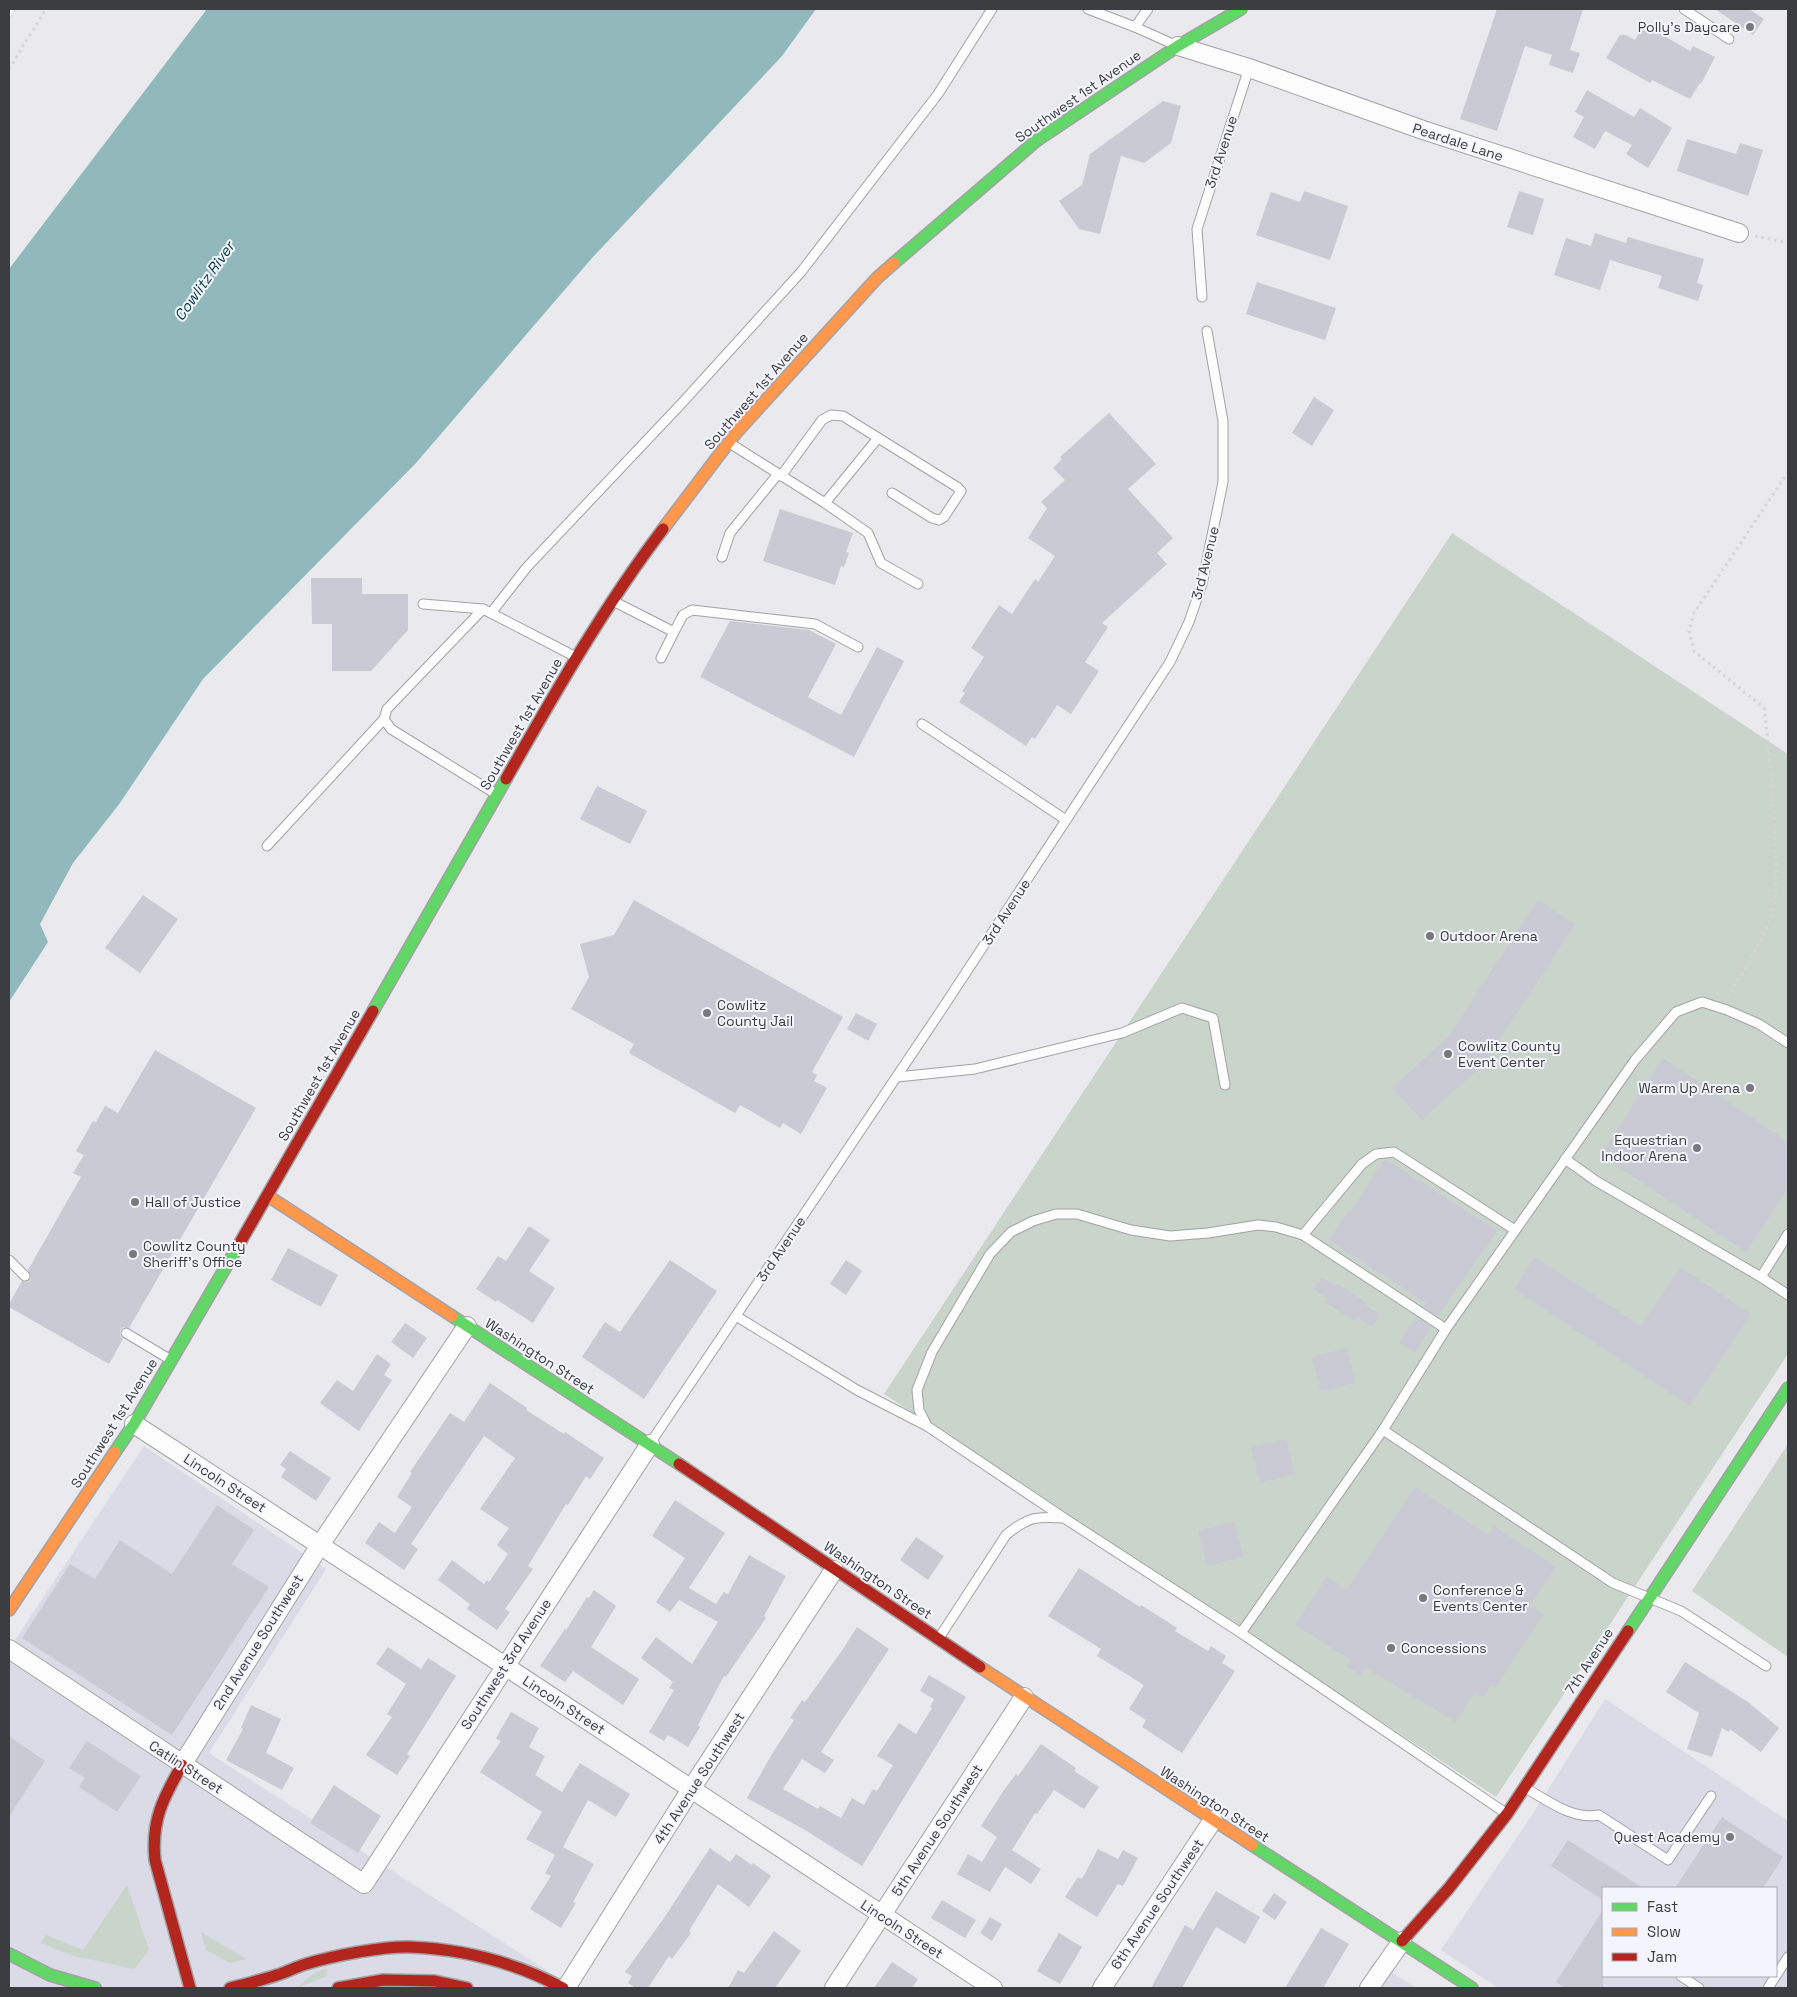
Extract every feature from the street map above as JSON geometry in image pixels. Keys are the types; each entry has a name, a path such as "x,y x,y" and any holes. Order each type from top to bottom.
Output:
{"main road":[{"name":"Southwest 1st Avenue","path":"9,1610 134,1424 268,1196 576,657 632,570 729,442 877,278 1036,141 1178,46 1241,9"},
{"name":"Washington Street","path":"268,1196 650,1444 1024,1697 1472,1988"},
{"name":"7th Avenue","path":"1402,1941 1449,1888 1507,1814 1788,1388"},
{"name":"2nd Avenue Southwest","path":"182,1765 167,1791 156,1816 152,1840 155,1860 190,1988"},
{"path":"230,1988 277,1975 306,1964 332,1958 388,1948 410,1947 469,1954 493,1960 544,1978 564,1988"},
{"path":"9,1954 36,1969 64,1981 95,1988"},
{"path":"338,1988 383,1980 435,1981 467,1988"}],"street":[{"name":"Peardale Lane","path":"1178,46 1249,68 1423,130 1739,233"},
{"name":"2nd Avenue Southwest","path":"182,1765 320,1544 466,1326"},
{"name":"Lincoln Street","path":"134,1424 320,1544 993,1988"},
{"name":"Southwest 3rd Avenue","path":"364,1884 650,1444"},
{"name":"4th Avenue Southwest","path":"564,1988 834,1570"},
{"name":"Catlin Street","path":"9,1649 364,1884"},
{"name":"5th Avenue Southwest","path":"834,1988 1024,1697"},
{"name":"6th Avenue Southwest","path":"1102,1988 1213,1820"},
{"path":"1369,1988 1402,1941"}],"lane":[{"path":"266,846 384,719 387,709 487,611 682,403 801,272 938,94 992,9"},
{"path":"1088,9 1178,46"},
{"path":"1135,27 1148,9"},
{"path":"1684,9 1729,39"},
{"name":"3rd Avenue","path":"1202,297 1197,229 1208,190 1249,68"},
{"name":"3rd Avenue","path":"650,1444 896,1077 1170,662 1189,622 1202,584 1223,482 1224,421 1207,332"},
{"path":"722,557 730,533 822,420 831,415 843,416 961,491 940,520 932,518 892,493"},
{"path":"825,503 878,438"},
{"path":"729,442 825,503 868,533 881,563 918,584"},
{"path":"613,600 674,632"},
{"path":"423,604 487,611 576,657"},
{"path":"661,658 683,615 692,610 815,624 858,648"},
{"path":"384,719 391,729 497,794"},
{"path":"922,724 1066,820"},
{"path":"1241,1633 1383,1430 1446,1329 1515,1230 1635,1060 1676,1012 1702,1002 1722,1008 1759,1024 1788,1043"},
{"path":"896,1077 975,1068 1122,1033 1182,1008 1214,1018 1225,1085"},
{"path":"1303,1235 1362,1164 1376,1154 1394,1152 1515,1230"},
{"path":"1565,1159 1596,1181 1760,1277 1788,1296"},
{"path":"927,1426 919,1410 917,1390 932,1352 990,1254 1011,1232 1033,1221 1056,1214 1077,1214 1131,1230 1170,1236 1208,1233 1258,1225 1276,1227 1303,1235 1446,1329"},
{"path":"1760,1277 1788,1234"},
{"path":"9,1260 25,1276"},
{"path":"736,1316 857,1390 927,1426 1241,1633 1507,1814"},
{"path":"126,1334 172,1360"},
{"path":"1383,1430 1613,1584 1681,1611 1766,1666"},
{"path":"938,1639 1006,1535 1021,1523 1041,1516 1064,1518"},
{"path":"1524,1788 1571,1813 1589,1816 1599,1815 1668,1860 1712,1796"},
{"path":"1777,1974 1788,1957"},
{"path":"1682,1977 1699,1988"},
{"path":"1768,1988 1775,1977"}],"path":[{"path":"9,69 46,9"},
{"path":"1739,233 1788,243"},
{"path":"1722,1008 1765,931 1774,904 1776,879 1774,804 1770,751 1764,708 1694,651 1689,631 1694,613 1788,472"}],"shaded area":[{"name":"Cowlitz County Event Center","path":"1452,533 1788,754 1788,1354 1496,1797 884,1394"},
{"path":"1788,1444 1788,1657 1692,1591"},
{"path":"144,1446 326,1569 209,1753 574,1988 9,1988 9,1649"},
{"path":"1605,1699 1788,1821 1788,1988 1498,1988 1441,1950 1536,1809"},
{"path":"127,1885 149,1950 134,1969 70,1955 41,1943 46,1935 83,1950"},
{"path":"201,1932 246,1959 230,1963 206,1950"},
{"path":"1374,1962 1417,1988 1358,1988"},
{"path":"323,1969 327,1970 327,1976 297,1988 310,1976"}],"water":[{"name":"Cowlitz River","path":"207,9 816,9 782,56 592,258 416,463 203,679 120,803 73,863 40,924 48,942 9,1002 9,269"}],"building":[{"path":"1497,9 1583,9 1570,50 1580,53 1573,73 1549,65 1552,55 1525,46 1497,131 1460,119"},
{"name":"Polly's Daycare","path":"1715,9 1749,9 1764,19 1753,35"},
{"path":"1644,24 1690,51 1693,46 1715,57 1701,84 1690,99 1652,80 1650,83 1606,58 1620,35 1626,35 1635,40"},
{"path":"1587,90 1634,117 1640,108 1672,128 1648,168 1626,154 1632,145 1605,131 1595,149 1573,137 1584,117 1575,112"},
{"path":"1163,101 1181,106 1171,143 1144,163 1121,156 1100,234 1079,229 1059,201 1082,185 1090,154"},
{"path":"1687,139 1736,154 1740,143 1763,150 1748,196 1677,171"},
{"path":"1304,191 1348,206 1330,260 1256,235 1271,192 1300,202"},
{"path":"1519,191 1544,199 1533,235 1507,227"},
{"path":"1595,233 1626,243 1628,237 1704,259 1697,283 1703,285 1698,301 1658,288 1662,276 1610,260 1600,290 1554,275 1566,238 1591,246"},
{"path":"1257,282 1336,308 1325,340 1246,314"},
{"path":"1314,397 1334,410 1312,446 1292,433"},
{"path":"1109,413 1156,464 1128,489 1173,538 1157,553 1167,564 1102,623 1108,627 1085,662 1099,671 1071,714 1057,705 1035,739 1032,737 1026,746 959,702 965,693 962,691 984,657 971,648 999,605 1012,614 1035,579 1038,582 1055,556 1028,538 1047,508 1041,502 1065,480 1053,468 1062,459 1060,457"},
{"path":"780,509 853,533 846,552 849,553 844,567 841,566 835,585 763,561"},
{"path":"311,578 362,578 362,594 408,594 408,630 371,671 332,671 332,624 312,624"},
{"path":"730,621 809,630 836,644 808,697 841,715 877,647 904,661 854,757 700,677"},
{"path":"597,786 647,811 630,844 580,819"},
{"path":"143,895 178,919 140,973 105,948"},
{"name":"Cowlitz County Jail","path":"634,900 843,1017 812,1072 817,1075 814,1081 827,1088 801,1134 783,1123 780,1128 740,1105 735,1113 629,1053 634,1044 571,1009 589,977 580,944 614,935"},
{"path":"1538,900 1575,924 1483,1065 1422,1120 1392,1088 1449,1036"},
{"path":"856,1013 877,1024 868,1041 847,1029"},
{"name":"Hall of Justice","path":"155,1050 256,1108 129,1328 123,1327 120,1330 120,1336 123,1339 109,1364 9,1307 9,1304 22,1281 27,1282 31,1278 28,1270 81,1177 73,1173 84,1155 76,1151 93,1121 96,1122 105,1106 118,1113"},
{"name":"Equestrian Indoor Arena","path":"1663,1058 1788,1142 1788,1188 1746,1252 1601,1155"},
{"path":"1385,1159 1497,1230 1438,1316 1423,1307 1426,1303 1329,1240 1349,1210 1351,1211"},
{"path":"529,1226 550,1240 529,1271 555,1288 533,1323 476,1289 498,1256 506,1261"},
{"path":"288,1248 338,1275 321,1307 271,1280"},
{"path":"1535,1257 1641,1326 1680,1267 1751,1314 1690,1406 1514,1289"},
{"path":"670,1260 717,1291 644,1399 582,1357 605,1322 620,1332"},
{"path":"846,1260 862,1271 846,1295 830,1284"},
{"path":"1322,1277 1336,1286 1338,1284 1367,1303 1365,1305 1380,1315 1372,1327 1357,1317 1354,1321 1325,1302 1328,1299 1313,1289"},
{"path":"1416,1317 1431,1327 1415,1353 1399,1343"},
{"path":"405,1323 427,1338 413,1358 391,1342"},
{"path":"1347,1348 1356,1383 1321,1392 1312,1357"},
{"path":"377,1354 391,1364 384,1375 392,1380 359,1431 320,1403 337,1380 353,1391"},
{"path":"490,1383 527,1408 526,1410 564,1434 565,1432 604,1458 590,1479 586,1476 568,1505 566,1504 528,1566 533,1569 505,1609 510,1612 497,1630 467,1609 470,1604 438,1580 452,1560 484,1584 487,1580 489,1582 508,1554 497,1545 509,1528 480,1509 515,1458 484,1436 411,1544 418,1549 404,1570 365,1543 379,1522 395,1533 412,1507 397,1497 412,1473 410,1472 450,1413 464,1422"},
{"path":"1286,1439 1295,1474 1260,1483 1251,1448"},
{"path":"290,1451 331,1478 316,1501 281,1477 286,1469 280,1465"},
{"name":"Conference & Events Center","path":"1415,1487 1488,1535 1494,1526 1556,1567 1530,1606 1544,1614 1495,1688 1491,1685 1484,1697 1475,1692 1456,1722 1366,1668 1361,1676 1346,1667 1351,1660 1295,1625 1327,1576 1347,1590"},
{"path":"675,1500 725,1533 689,1588 716,1604 724,1592 728,1594 749,1555 786,1576 764,1616 766,1618 726,1677 724,1676 698,1725 700,1727 688,1747 668,1735 664,1741 649,1732 674,1690 669,1688 673,1682 641,1658 656,1637 692,1664 718,1622 679,1600 670,1612 656,1602 685,1558 652,1536"},
{"path":"217,1505 254,1530 232,1564 269,1587 172,1735 22,1638 70,1564 95,1579 120,1540 172,1574"},
{"path":"1234,1522 1243,1557 1207,1566 1198,1531"},
{"path":"916,1537 944,1556 928,1580 900,1560"},
{"path":"1079,1568 1177,1628 1175,1631 1208,1651 1211,1646 1226,1656 1222,1663 1235,1671 1182,1753 1142,1727 1146,1720 1129,1709 1144,1685 1097,1656 1101,1649 1048,1616"},
{"path":"594,1590 616,1606 591,1647 639,1679 623,1705 573,1671 565,1682 540,1666 587,1597 589,1598"},
{"path":"857,1627 889,1649 821,1752 834,1760 825,1773 802,1759 783,1789 818,1809 820,1806 841,1818 852,1798 864,1805 873,1789 877,1791 893,1765 877,1756 899,1723 916,1734 932,1708 930,1707 934,1699 920,1691 929,1675 966,1697 862,1866 805,1830 747,1798 794,1720 790,1718 802,1700 805,1702"},
{"path":"388,1647 421,1669 428,1658 456,1676 407,1754 410,1756 397,1775 366,1755 392,1717 387,1714 406,1684 376,1664"},
{"path":"1685,1662 1748,1702 1779,1728 1761,1752 1730,1729 1729,1732 1722,1728 1712,1757 1687,1749 1699,1713 1666,1692"},
{"path":"251,1705 281,1719 266,1753 294,1768 282,1790 226,1760 243,1729 241,1728"},
{"path":"511,1712 539,1728 529,1747 545,1756 535,1775 562,1792 580,1763 630,1794 616,1817 588,1800 563,1847 594,1864 573,1902 576,1903 561,1928 530,1909 551,1876 545,1873 555,1855 526,1839 542,1812 480,1772 501,1741 496,1738"},
{"path":"9,1736 45,1761 9,1817"},
{"path":"87,1741 141,1776 117,1812 79,1787 85,1778 69,1768"},
{"path":"1041,1744 1076,1768 1074,1771 1099,1787 1084,1809 1054,1790 1037,1814 1035,1813 1012,1850 1041,1869 1031,1884 1005,1867 990,1892 957,1874 968,1854 982,1862 997,1837 981,1826 1004,1790 1016,1774 1018,1776"},
{"path":"334,1785 381,1816 358,1853 310,1823"},
{"name":"Quest Academy","path":"1722,1817 1783,1857 1764,1887 1676,1887"},
{"path":"1568,1840 1641,1887 1602,1887 1602,1899 1551,1866"},
{"path":"710,1848 730,1862 736,1854 771,1876 749,1907 718,1884 689,1931 691,1933 672,1959 669,1956 648,1988 636,1988 628,1983 632,1976 625,1972 664,1918"},
{"path":"1098,1849 1118,1859 1123,1850 1138,1858 1123,1886 1118,1884 1097,1917 1065,1897 1078,1877 1082,1879"},
{"path":"1216,1891 1260,1917 1245,1944 1216,1927 1182,1988 1151,1988 1185,1925 1193,1930"},
{"path":"1274,1893 1287,1902 1275,1920 1262,1911"},
{"path":"942,1900 976,1920 965,1938 931,1918"},
{"path":"1602,1912 1603,1988 1565,1988 1556,1982"},
{"path":"990,1917 1002,1924 992,1941 980,1933"},
{"path":"1321,1928 1349,1944 1323,1988 1285,1988"},
{"path":"774,1931 801,1951 775,1988 728,1988 738,1970 744,1973"},
{"path":"1059,1933 1082,1947 1060,1984 1037,1971"},
{"path":"892,1962 918,1979 912,1988 874,1988"}],"railway":[{"path":"9,16 13,9"}],"traffic: fast":[{"path":"894,263 1036,141 1178,46 1241,9"},
{"path":"373,1011 506,779"},
{"path":"115,1452 134,1424 241,1241"},
{"path":"452,1316 679,1464"},
{"path":"1628,1631 1788,1388"},
{"path":"1252,1845 1472,1988"},
{"path":"9,1954 50,1975 95,1988"}],"traffic: slow":[{"path":"663,529 735,434 877,278 894,263"},
{"path":"268,1196 452,1316"},
{"path":"9,1610 115,1452"},
{"path":"980,1667 1252,1845"}],"traffic: jam":[{"path":"506,779 561,683 600,620 663,529"},
{"path":"241,1241 373,1011"},
{"path":"679,1464 980,1667"},
{"path":"1402,1941 1449,1888 1507,1814 1628,1631"},
{"path":"182,1765 169,1788 160,1810 154,1846 155,1860 190,1988"},
{"path":"230,1988 266,1979 306,1964 329,1958 399,1947 430,1948 469,1954 527,1971 563,1988"},
{"path":"338,1988 383,1980 435,1981 467,1988"}],"place":[{"name":"Polly's Daycare","path":"1750,27"},
{"name":"Outdoor Arena","path":"1430,936"},
{"name":"Cowlitz County Jail","path":"707,1013"},
{"name":"Cowlitz County Event Center","path":"1448,1054"},
{"name":"Warm Up Arena","path":"1750,1088"},
{"name":"Equestrian Indoor Arena","path":"1697,1148"},
{"name":"Hall of Justice","path":"135,1202"},
{"name":"Cowlitz County Sheriff’s Office","path":"133,1254"},
{"name":"Conference & Events Center","path":"1423,1598"},
{"name":"Concessions","path":"1391,1648"},
{"name":"Quest Academy","path":"1730,1837"}]}
